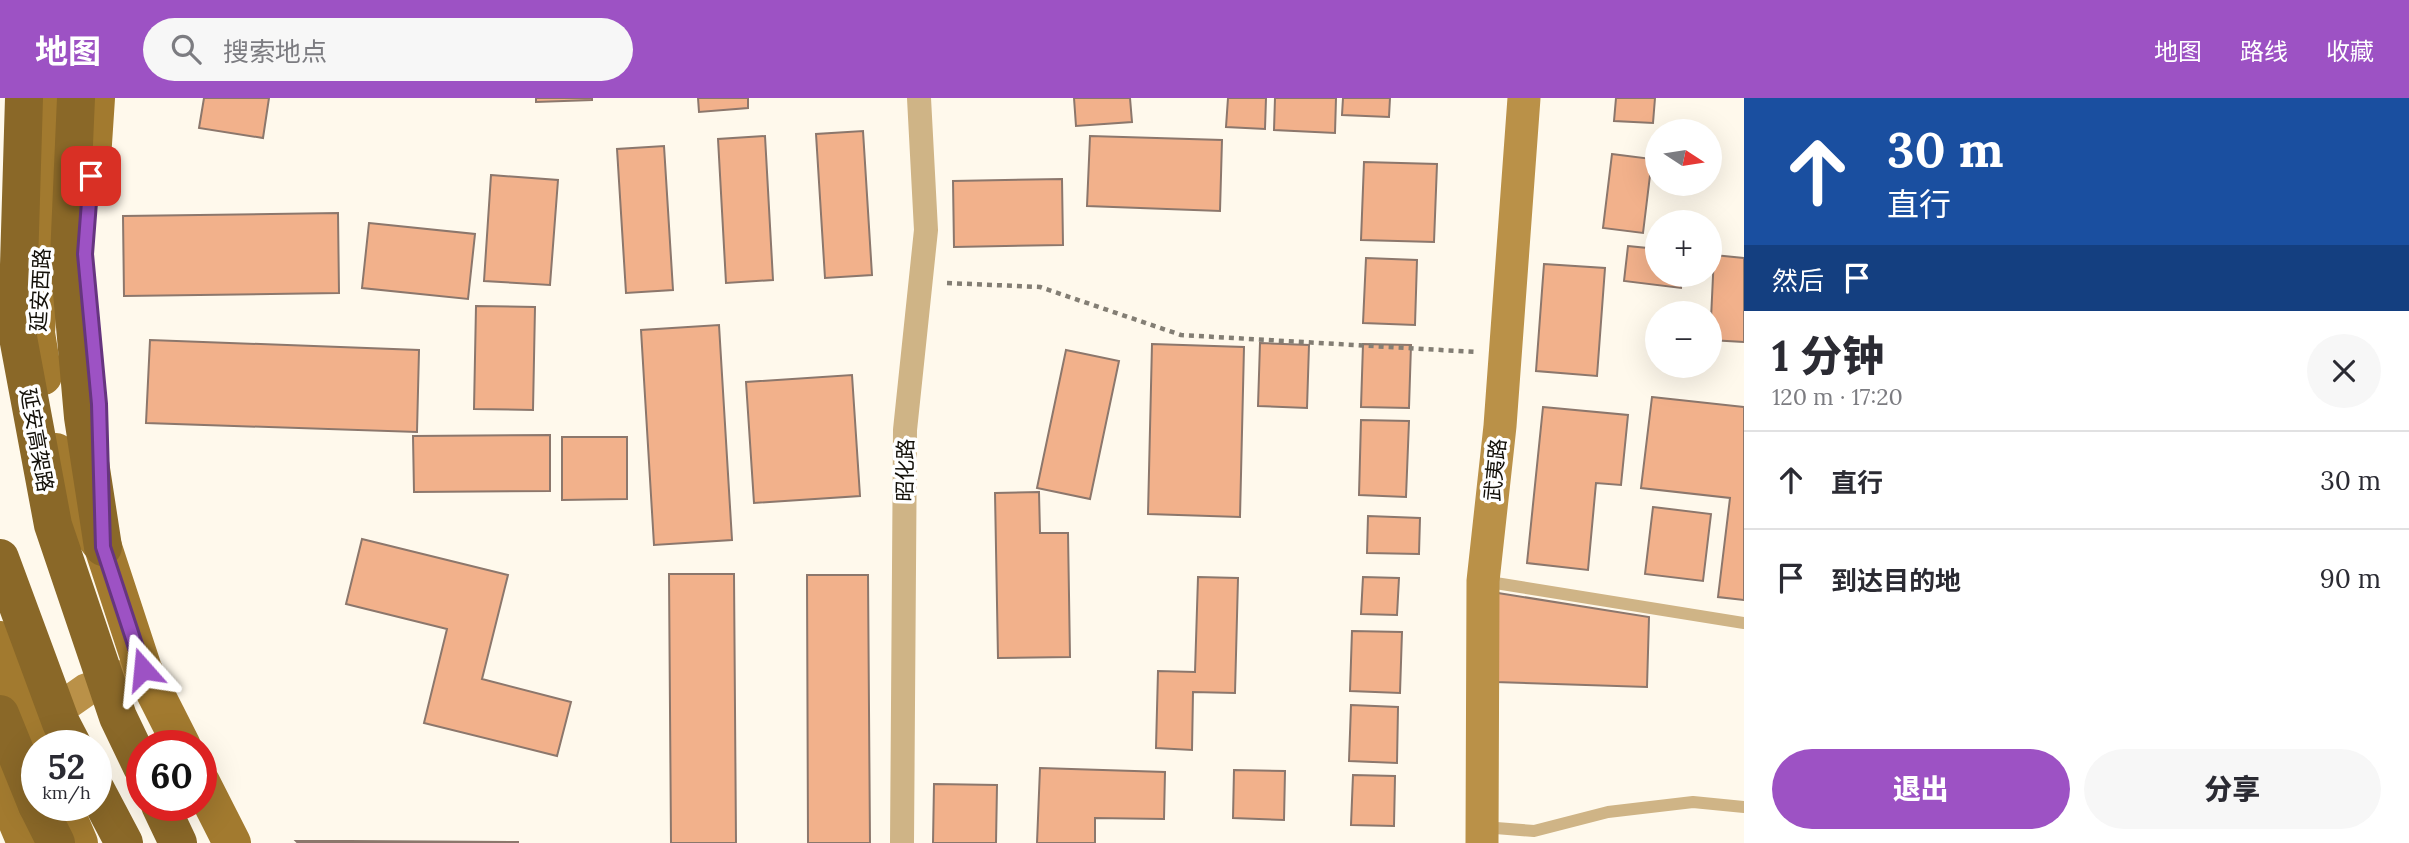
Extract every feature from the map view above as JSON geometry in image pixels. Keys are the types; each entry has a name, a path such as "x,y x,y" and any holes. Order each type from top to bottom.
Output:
{"highway":[{"name":"延安高架路","path":"24,98 17,332 53,525 126,734"},
{"path":"76,98 69,258 83,417 103,547"},
{"path":"0,558 65,730"},
{"path":"112,820 124,843"},
{"path":"45,821 56,843"},
{"path":"168,821 178,843"}],"main road":[{"name":"延安西路","path":"51,98 36,333 63,495 103,547 143,669 174,730"},
{"path":"96,98 85,254 99,404 103,547"},
{"path":"0,640 17,735"},
{"path":"0,781 26,843"},
{"path":"217,813 232,843"},
{"path":"70,821 79,843"}],"street":[{"name":"昭化路","path":"902,843 905,430 926,230 919,98"},
{"name":"武夷路","path":"1483,835 1483,581 1524,98"},
{"path":"17,735 86,690 143,669"}],"lane":[{"path":"1483,581 1744,623"},
{"path":"1483,835 1534,831 1608,812 1693,803 1744,807"}],"path":[{"path":"920,282 1040,287 1181,335 1504,354"}],"building":[{"path":"204,98 269,98 263,138 199,128"},
{"path":"536,98 592,98 592,100 536,102"},
{"path":"698,98 748,98 748,108 699,112"},
{"path":"1074,98 1130,98 1132,122 1076,126"},
{"path":"1228,98 1266,98 1265,129 1226,127"},
{"path":"1275,98 1336,98 1335,133 1274,130"},
{"path":"1343,98 1390,98 1389,117 1342,115"},
{"path":"1616,98 1655,98 1653,119 1645,119 1645,123 1614,121"},
{"path":"863,131 872,275 825,278 816,134"},
{"path":"765,136 773,280 726,283 718,139"},
{"path":"1090,136 1222,140 1220,211 1087,206"},
{"path":"664,146 673,290 626,293 617,149"},
{"path":"1612,154 1645,158 1645,196 1648,196 1643,233 1603,228"},
{"path":"1364,162 1437,164 1434,242 1361,240"},
{"path":"491,175 558,180 550,285 484,281"},
{"path":"1062,179 1063,245 954,247 953,181"},
{"path":"338,213 339,293 124,296 123,216"},
{"path":"369,223 475,234 468,299 362,288"},
{"path":"1628,246 1645,248 1645,284 1624,281"},
{"path":"1722,256 1744,258 1744,342 1722,341 1722,301 1712,301 1712,287 1722,287"},
{"path":"1366,258 1417,260 1415,325 1363,323"},
{"path":"1544,264 1605,268 1597,376 1536,371"},
{"path":"476,306 535,307 533,410 474,409"},
{"path":"719,325 732,540 654,545 641,330"},
{"path":"150,340 419,350 417,432 146,423"},
{"path":"1260,343 1309,345 1307,408 1258,406"},
{"path":"1152,344 1244,347 1240,517 1148,514"},
{"path":"1363,344 1411,345 1409,408 1361,407"},
{"path":"1066,350 1119,361 1090,499 1037,488"},
{"path":"852,375 860,496 754,503 746,382"},
{"path":"1652,397 1744,407 1744,600 1718,597 1730,498 1641,488"},
{"path":"1543,407 1628,415 1621,485 1596,483 1588,570 1527,563"},
{"path":"1361,420 1409,421 1406,497 1359,495"},
{"path":"550,435 550,491 414,492 413,436"},
{"path":"562,437 627,437 627,499 562,500"},
{"path":"1039,492 1040,533 1068,533 1070,657 998,658 995,493"},
{"path":"1653,507 1711,514 1703,581 1645,574"},
{"path":"1368,516 1420,518 1419,554 1367,553"},
{"path":"362,539 508,575 482,679 571,702 557,756 424,723 447,629 346,604"},
{"path":"669,574 734,574 736,843 671,843"},
{"path":"807,575 868,575 870,843 808,843"},
{"path":"1198,577 1238,578 1235,693 1193,692 1192,750 1156,748 1158,671 1195,672"},
{"path":"1363,577 1399,578 1397,615 1361,614"},
{"path":"1498,593 1649,617 1647,687 1495,682"},
{"path":"1352,631 1402,632 1400,693 1350,691"},
{"path":"1351,705 1398,707 1397,763 1349,761"},
{"path":"1040,768 1165,772 1164,819 1095,818 1095,843 1037,843"},
{"path":"1234,770 1285,771 1284,820 1233,818"},
{"path":"1353,775 1395,776 1394,826 1351,825"},
{"path":"934,784 997,785 996,843 933,843"},
{"path":"296,841 348,841 519,842 298,843"}],"route":[{"path":"91,176 85,254 99,404 103,547 143,669"}]}
